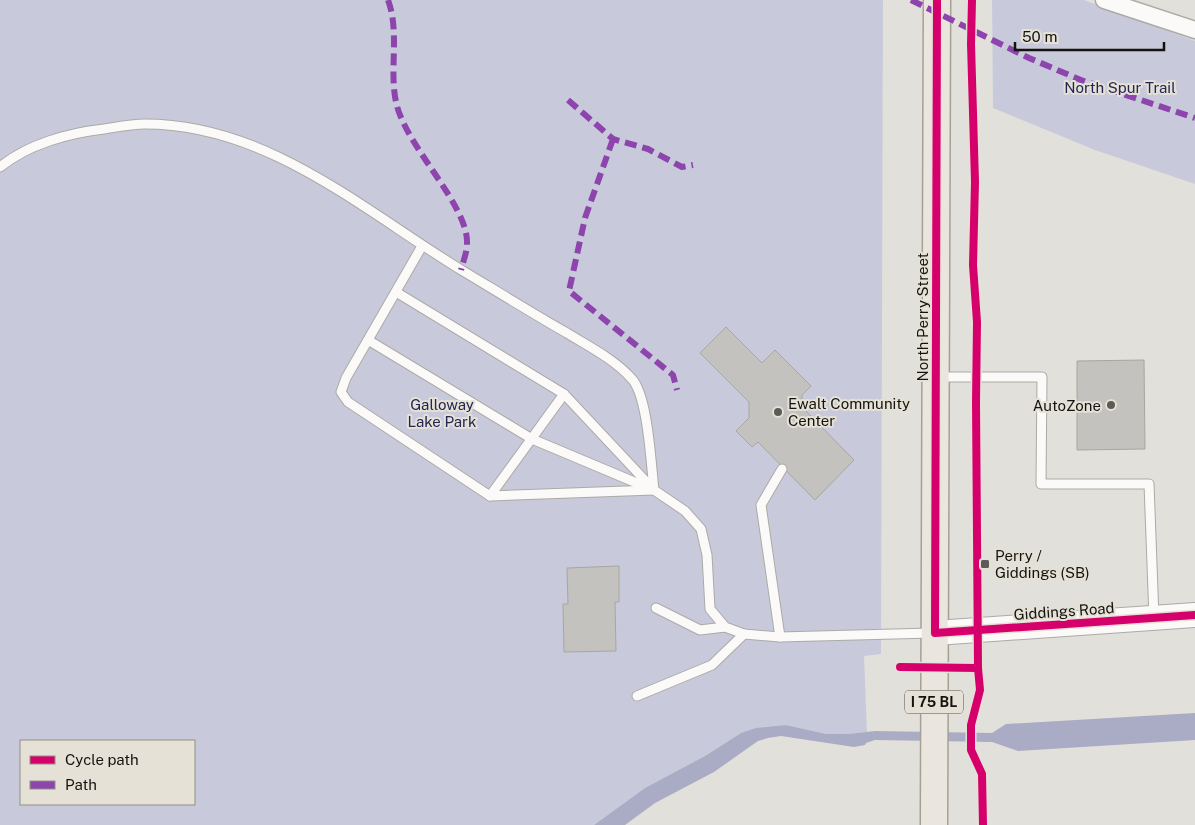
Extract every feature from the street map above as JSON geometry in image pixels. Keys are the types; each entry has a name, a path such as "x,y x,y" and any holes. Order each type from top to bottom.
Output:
{"main road":[{"name":"North Perry Street","path":"934,825 937,0"}],"street":[{"path":"1104,0 1195,30"},
{"name":"Giddings Road","path":"935,633 1195,614"}],"lane":[{"path":"0,167 9,160 44,144 79,132 144,124 176,126 212,132 245,141 278,155 311,174 422,246 598,352 633,379 642,400 654,490"},
{"path":"422,246 346,378 341,392 348,402 490,496 654,490"},
{"path":"396,292 564,394 654,490"},
{"path":"368,340 532,439 654,490 685,511 701,529 707,555 710,610 725,627"},
{"path":"935,378 1042,377 1041,484 1149,484 1154,618"},
{"path":"490,496 564,394"},
{"path":"780,637 761,505 782,469"},
{"path":"656,608 700,630 725,627 744,634 780,637 935,633"},
{"path":"637,696 712,665 744,634"}],"green space":[{"name":"Galloway Lake Park","path":"0,0 883,0 881,654 864,656 867,732 826,734 786,725 741,733 705,756 645,788 594,825 0,825"},
{"name":"North Spur Trail","path":"992,0 1084,0 1195,41 1195,184 1095,150 993,108"}],"shaded area":[{"path":"1195,713 1195,740 1018,751 992,742 875,740 865,745 854,747 781,736 768,738 758,741 714,772 655,803 625,825 594,825 645,788 705,756 741,733 756,728 786,725 826,734 875,731 992,733 1006,724"}],"building":[{"name":"Ewalt Community Center","path":"726,327 762,363 775,350 811,386 802,395 802,407 854,460 815,500 758,442 752,447 736,431 749,418 749,402 700,353"},
{"name":"AutoZone","path":"1144,360 1145,449 1077,450 1077,361"},
{"path":"619,566 619,602 615,602 616,651 564,652 563,604 568,604 567,568"}],"marked path":[{"path":"388,0 392,12 394,38 393,77 396,102 411,137 448,194 465,229 467,247 461,270"},
{"path":"911,0 1029,58 1081,80 1195,118"},
{"path":"568,100 613,139 648,149 682,167 693,165"},
{"path":"613,139 585,218 569,291 673,375 677,390"}],"cycle path":[{"path":"937,0 935,633 1195,615"},
{"path":"900,667 978,668 977,322 973,265 975,182 971,44 972,0"},
{"path":"978,668 980,690 971,725 971,750 982,774 983,825"}],"place":[{"name":"AutoZone","path":"1111,405"},
{"name":"Ewalt Community Center","path":"778,412"},
{"name":"Perry / Giddings (SB)","path":"985,564"}]}
